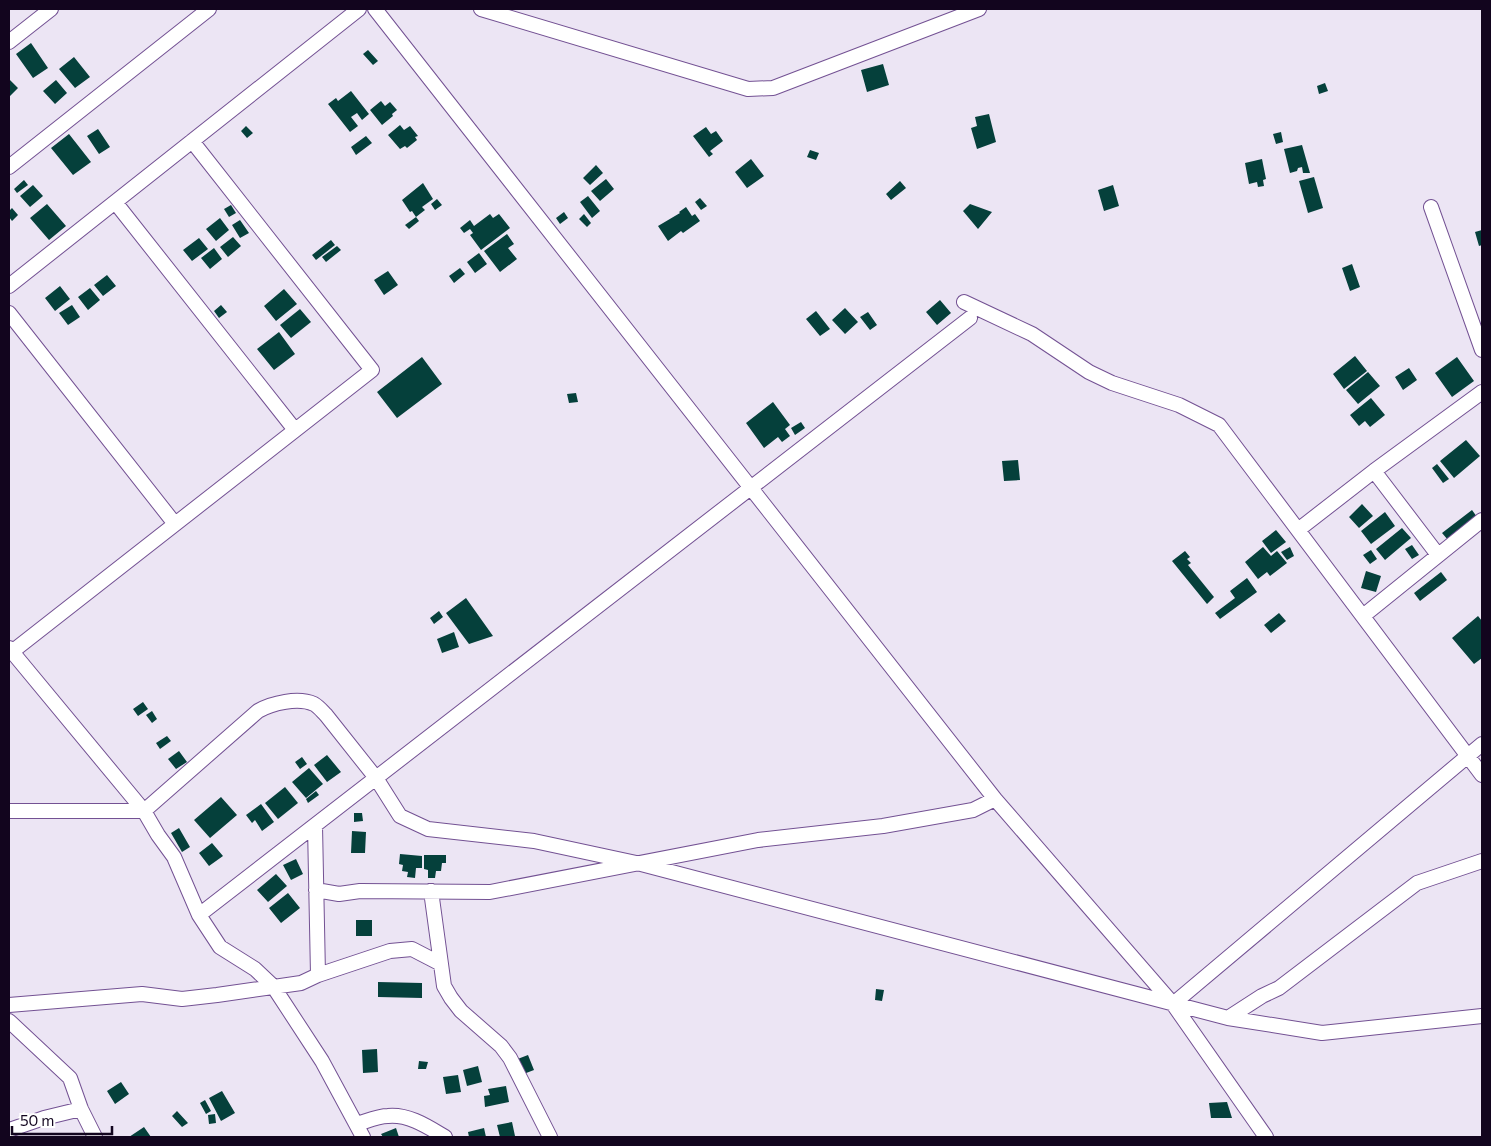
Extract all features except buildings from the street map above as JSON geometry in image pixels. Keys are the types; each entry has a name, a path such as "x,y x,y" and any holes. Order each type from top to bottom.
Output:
{"street":[{"path":"9,42 52,9"},
{"path":"9,167 209,9"},
{"path":"9,286 359,9"},
{"path":"375,9 995,799 1173,1004 1266,1137"},
{"path":"480,9 748,89 773,88 979,9"},
{"path":"192,141 372,370 11,649 114,777 144,811 174,857 199,915 220,948 255,969 273,986 322,1061 363,1137"},
{"path":"115,202 295,430"},
{"path":"1431,207 1482,350"},
{"path":"964,302 1032,334 1089,372 1112,383 1178,405 1219,425 1482,775"},
{"path":"9,313 175,524"},
{"path":"199,915 970,318"},
{"path":"1298,530 1374,471 1482,392"},
{"path":"1374,471 1438,556"},
{"path":"1363,616 1482,520"},
{"path":"9,811 144,811 258,711 269,705 312,703 319,707 376,778 400,816 428,828 534,842 641,864 1228,1018 1322,1033 1482,1016"},
{"path":"1173,1004 1482,744"},
{"path":"316,890 339,894 360,891 490,892 758,840 884,826 973,810 995,799"},
{"path":"315,826 318,975"},
{"path":"1228,1018 1262,996 1279,988 1416,883 1482,861"},
{"path":"431,891 444,986 461,1011 501,1046 510,1058 550,1137"},
{"path":"9,1005 142,994 182,999 301,983 318,975 390,951 412,949 441,964"},
{"path":"9,1021 70,1078 81,1109 95,1137"},
{"path":"9,1130 44,1118 81,1109"},
{"path":"357,1124 388,1116 404,1118 424,1125 445,1137"}]}
